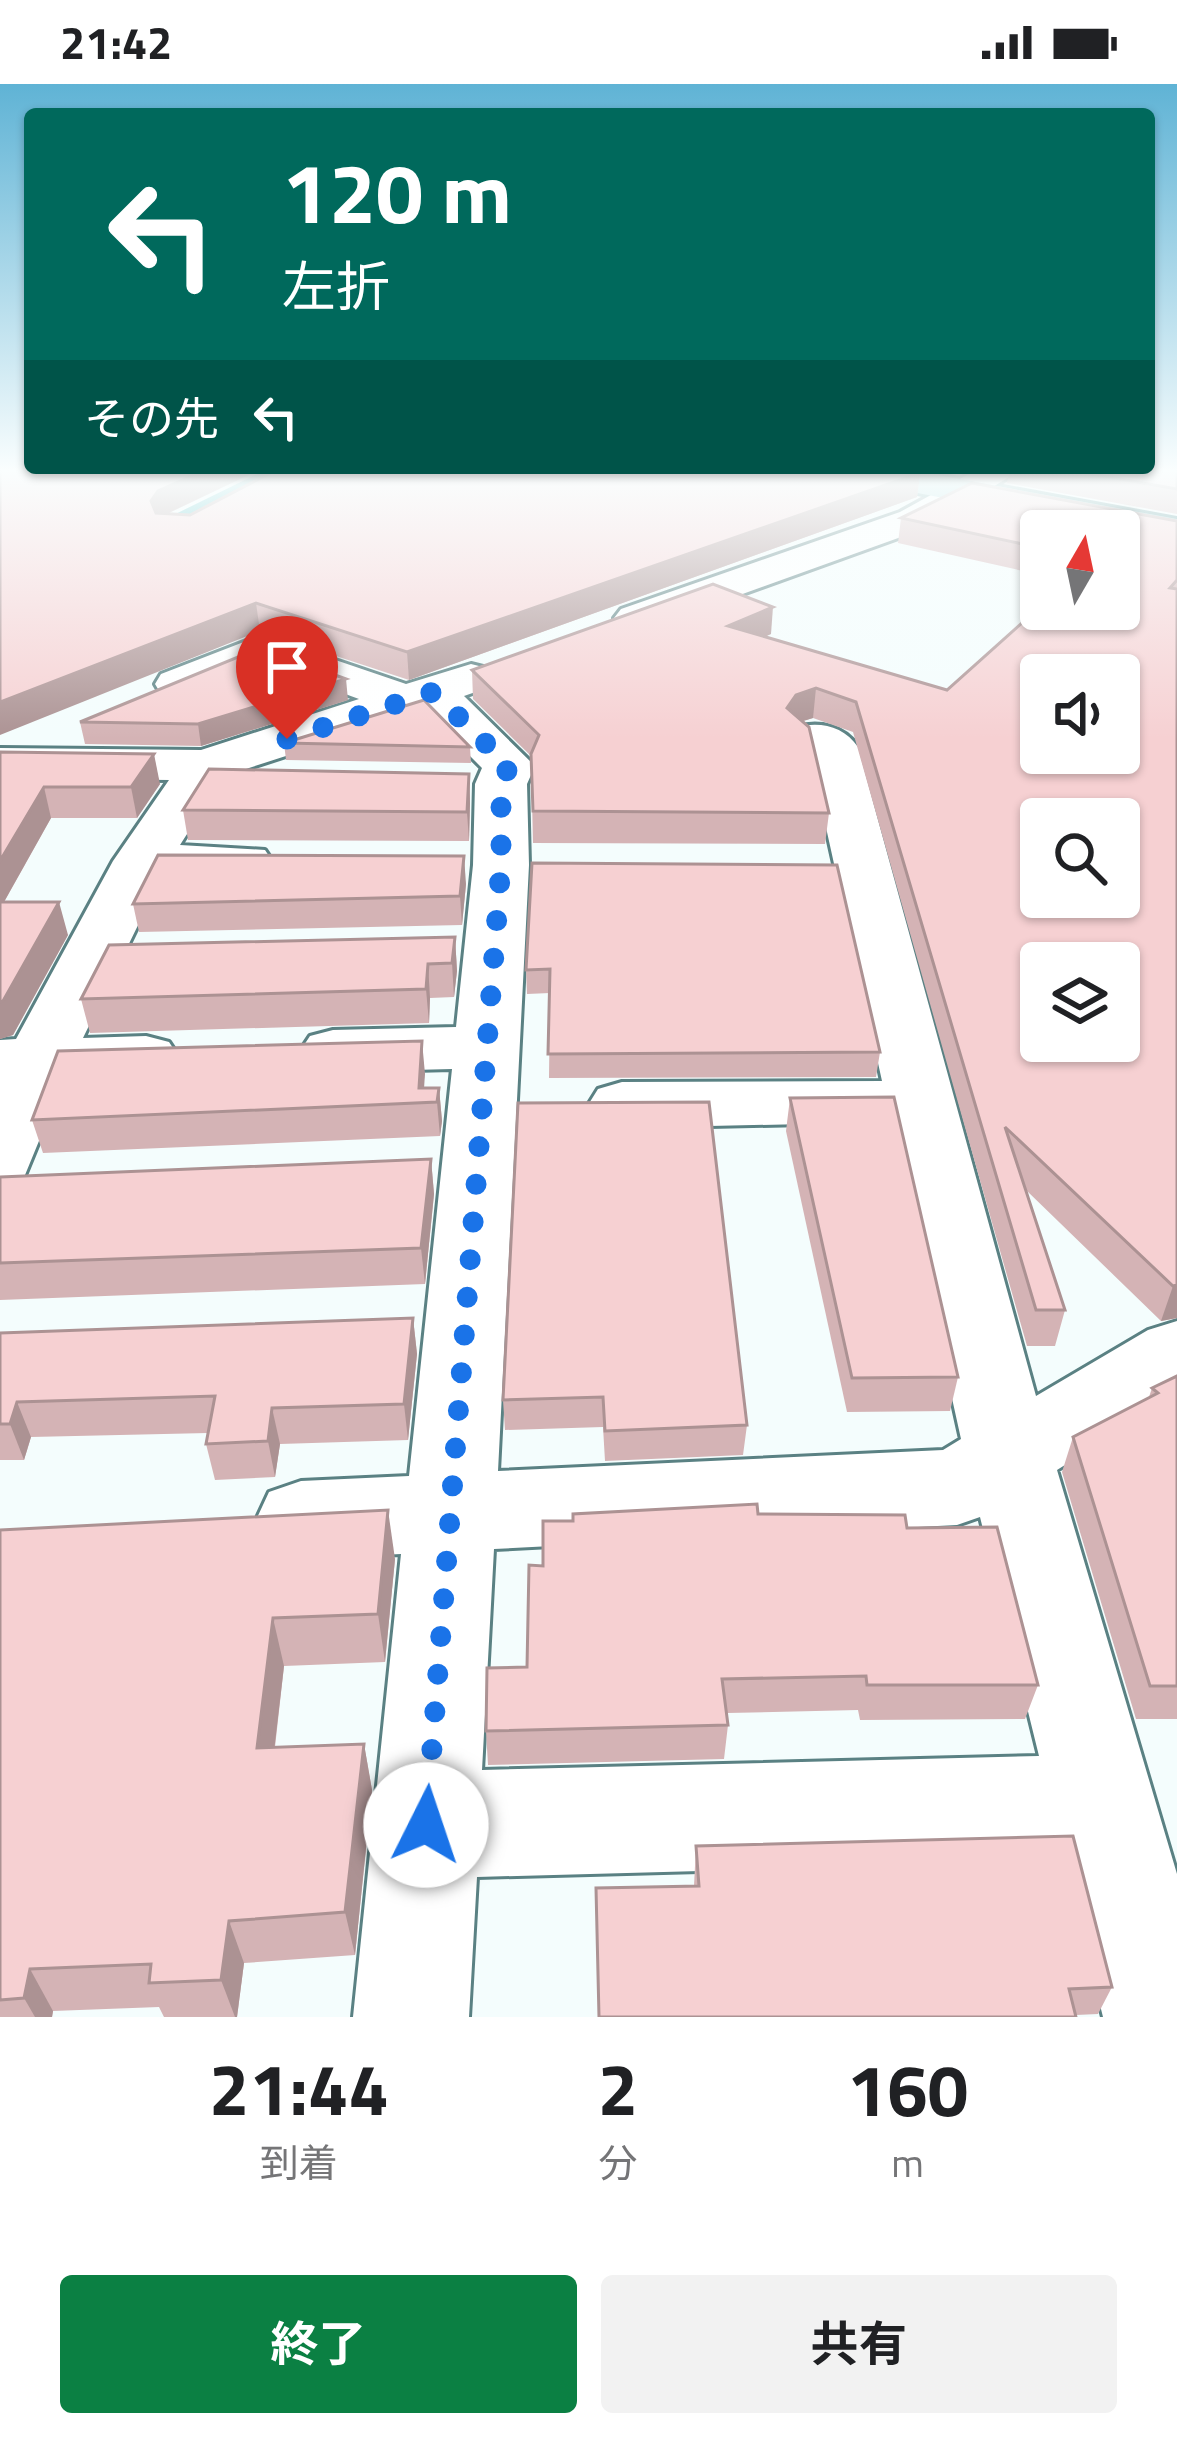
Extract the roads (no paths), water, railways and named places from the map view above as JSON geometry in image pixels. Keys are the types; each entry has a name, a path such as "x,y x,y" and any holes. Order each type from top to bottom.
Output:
{"street":[{"path":"607,629 803,559"},
{"path":"0,760 262,648 421,696 509,766 477,784 501,865 470,948 462,1121 430,1319 451,1513 411,2017"},
{"path":"0,1158 19,1061 92,956 141,861 198,772 520,661"},
{"path":"814,737 833,747 835,866 919,1103 1009,1457 1161,2017"},
{"path":"0,760 310,781"},
{"path":"141,861 309,863"},
{"path":"92,956 163,955"},
{"path":"273,1053 462,1121 919,1103"},
{"path":"19,1061 202,1055"},
{"path":"0,1185 71,1181"},
{"path":"214,1524 957,1486 1177,1353"},
{"path":"426,1825 1103,1807"}]}
